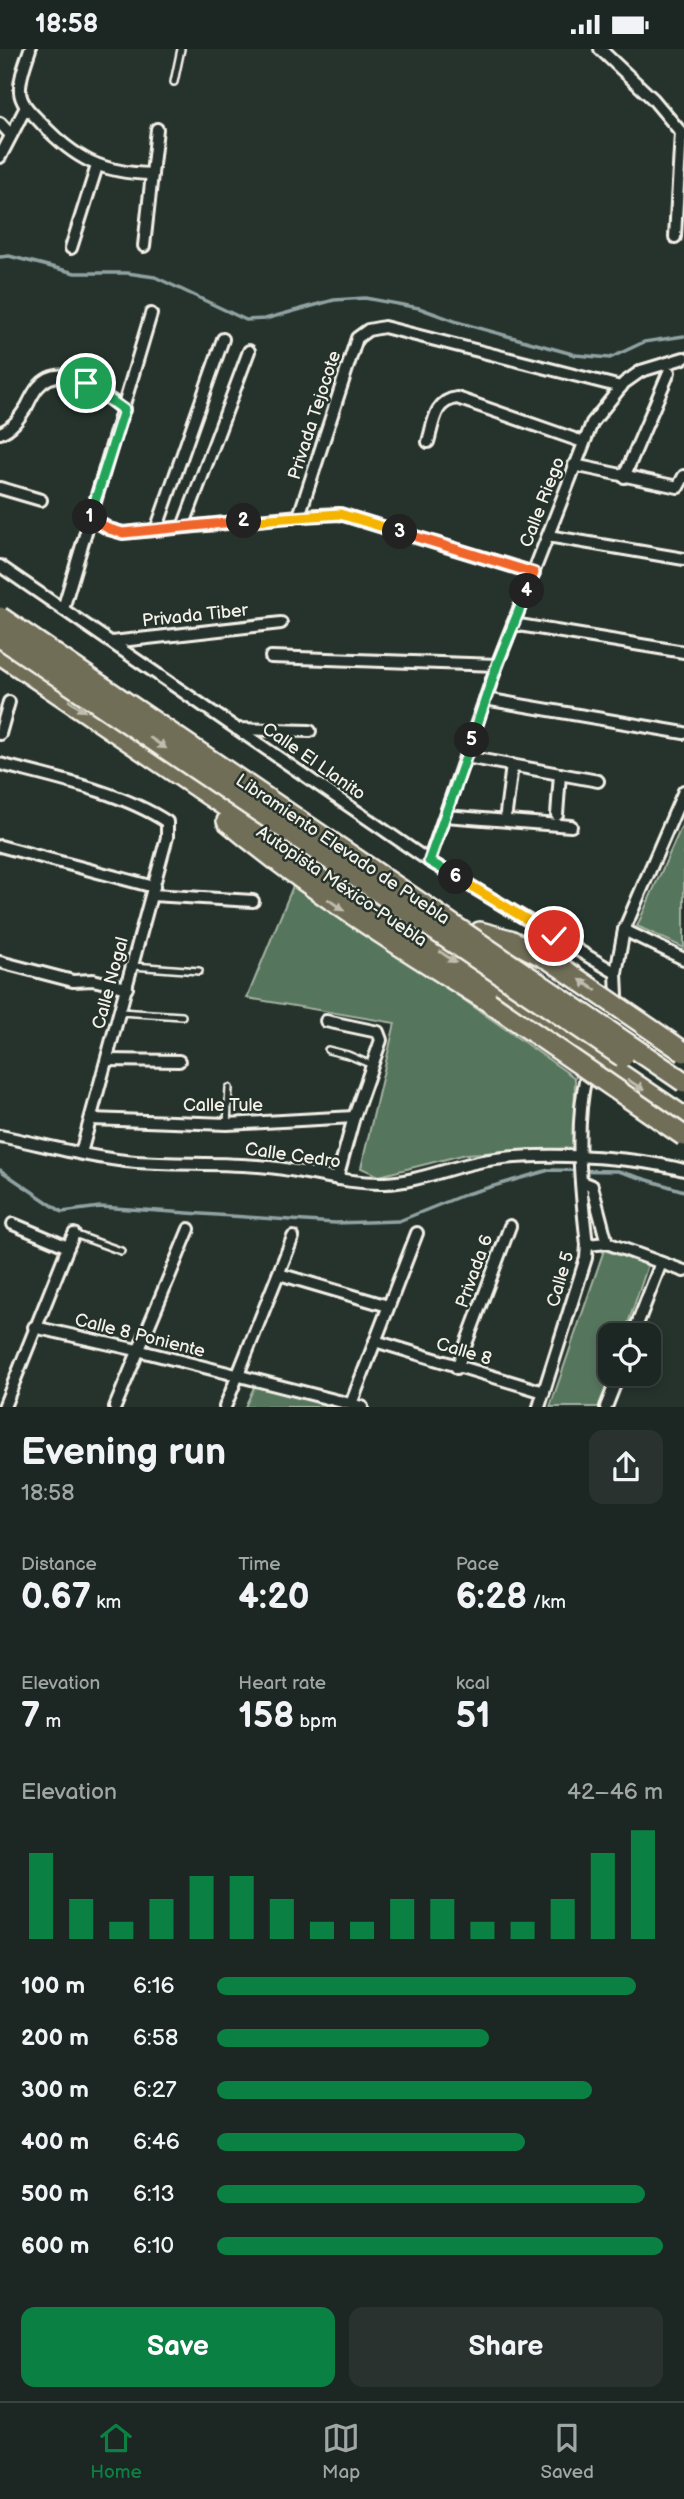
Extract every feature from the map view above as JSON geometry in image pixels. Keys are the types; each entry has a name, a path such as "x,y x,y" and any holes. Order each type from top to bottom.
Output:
{"highway":[{"path":"0,608 684,1070"},
{"name":"Libramiento Elevado de Puebla","path":"0,617 684,1082"},
{"name":"Libramiento Elevado de Puebla","path":"0,637 684,1097"},
{"name":"Autopista México-Puebla","path":"0,654 684,1117"},
{"path":"190,783 219,815 310,887 370,929 489,1002 684,1136"},
{"path":"480,932 510,940 550,960 684,1052"}],"street":[{"path":"30,49 20,89 21,99 66,148 97,166 122,172 152,174"},
{"path":"600,49 653,99 682,134 675,237"},
{"path":"0,157 26,107"},
{"path":"0,123 10,135"},
{"path":"144,246 157,129"},
{"path":"71,248 97,166"},
{"path":"63,609 151,314"},
{"name":"Privada Tejocote","path":"299,516 357,338 368,330 384,327 621,387"},
{"path":"156,530 223,339"},
{"path":"183,527 249,351"},
{"name":"Calle Riego","path":"429,861 497,665 592,423 621,387 641,371 684,358"},
{"path":"624,477 669,372"},
{"path":"0,433 17,423 39,386 52,378 73,376 124,410"},
{"path":"428,442 439,406 446,399 457,398 583,443"},
{"path":"574,465 678,487 684,476"},
{"path":"0,488 41,500"},
{"path":"90,518 109,529 123,533 340,514 534,573"},
{"path":"548,536 684,559"},
{"name":"Calle El Llanito","path":"0,566 429,861 616,973"},
{"name":"Privada Tiber","path":"112,642 281,623"},
{"path":"513,624 684,652"},
{"path":"271,657 497,665"},
{"path":"485,699 684,733"},
{"path":"0,734 9,702"},
{"path":"237,729 310,731"},
{"path":"466,757 598,781"},
{"name":"Calle Nogal","path":"0,764 83,786 153,813 167,822 167,837 82,1153"},
{"path":"506,813 512,765"},
{"path":"557,815 560,774"},
{"path":"617,996 616,973 624,930 684,791"},
{"path":"445,816 571,826"},
{"path":"0,846 153,891 253,901"},
{"path":"624,930 684,959"},
{"path":"0,962 74,981 93,981 127,988"},
{"path":"326,1021 378,1032 381,1040 354,1117 337,1179"},
{"path":"107,1060 179,1061"},
{"name":"Calle 5","path":"538,1407 586,1258 581,1159 582,1098 586,1076"},
{"name":"Calle Tule","path":"91,1119 227,1125 354,1117"},
{"name":"Calle Cedro","path":"0,1136 136,1162 266,1166 337,1179 384,1183 406,1181 486,1160 628,1160 684,1170"},
{"path":"582,1180 592,1186 607,1243"},
{"path":"13,1224 68,1247"},
{"name":"Privada 6","path":"457,1368 510,1226"},
{"path":"115,1407 189,1229"},
{"path":"357,1406 375,1341 417,1233"},
{"path":"4,1407 74,1234"},
{"path":"225,1407 293,1237"},
{"path":"587,1245 607,1243 684,1271"},
{"path":"638,1323 661,1263"},
{"path":"279,1274 388,1306"},
{"name":"Calle 8 Poniente","path":"34,1328 137,1350 357,1406"},
{"name":"Calle 8","path":"375,1341 457,1368 544,1392"},
{"path":"606,1407 614,1386"}],"lane":[{"path":"174,82 181,49"},
{"path":"133,966 199,971"},
{"path":"120,1012 182,1016"},
{"path":"328,1051 348,1055 372,1065"},
{"path":"227,1125 229,1088"},
{"path":"74,1234 121,1251"}],"green space":[{"path":"684,821 684,948 637,926"},
{"path":"295,881 575,1078 574,1148 466,1154 379,1176 361,1168 395,1023 247,998"},
{"path":"604,1250 648,1265 628,1323 598,1323 598,1386 607,1386 599,1407 550,1407"},
{"path":"255,1385 331,1404 330,1407 245,1407"}],"waterway":[{"path":"0,257 9,256 75,273 127,273 155,277 246,320 265,319 334,300 365,298 419,308 457,322 576,355 610,358 644,342 684,336"},
{"path":"0,1170 62,1212 100,1207 335,1223 399,1221 466,1194 549,1170 618,1171 684,1191"}],"route":[{"path":"86,383 124,410 90,518 109,529 123,533 340,514 534,573 497,665 429,861 554,936"}]}
